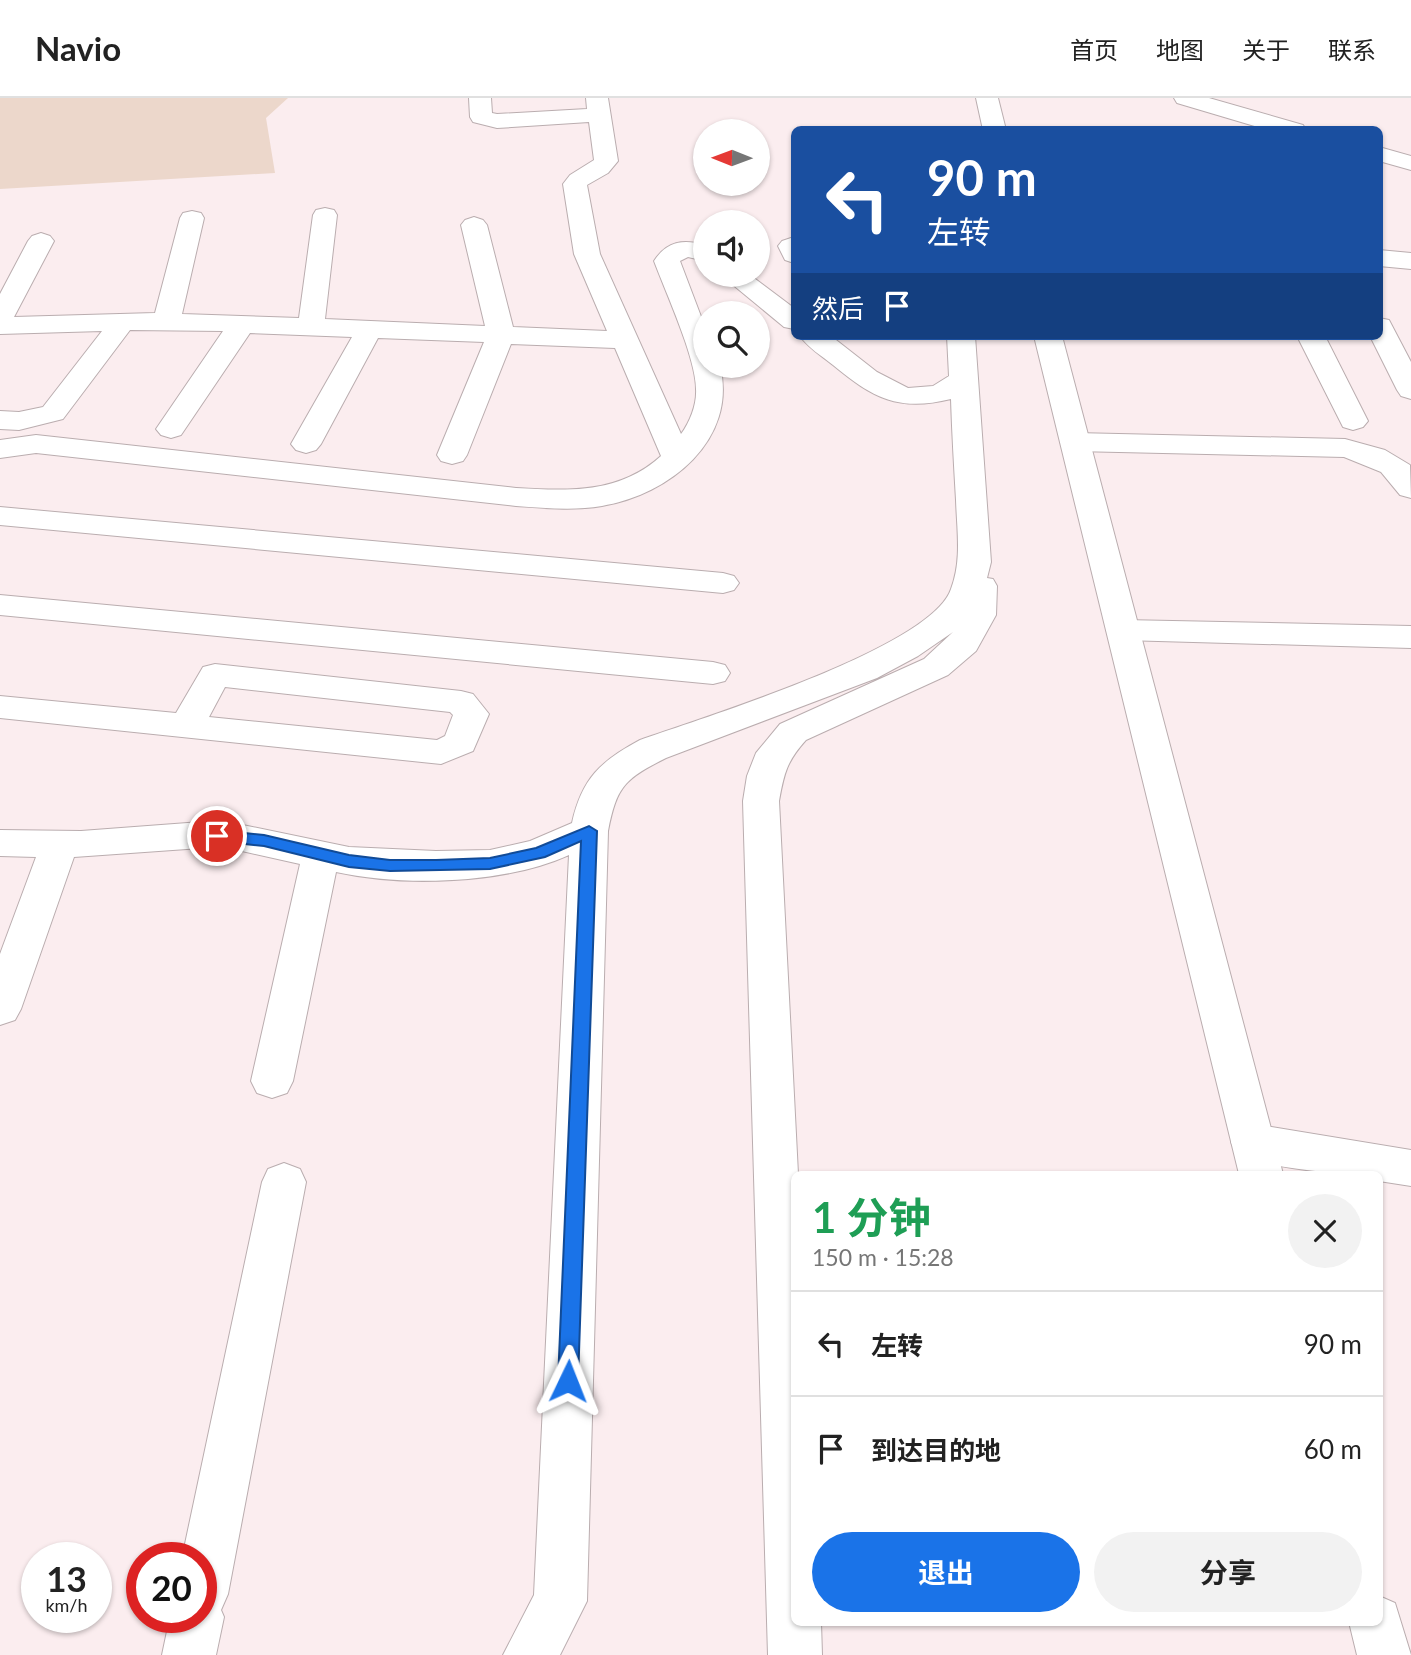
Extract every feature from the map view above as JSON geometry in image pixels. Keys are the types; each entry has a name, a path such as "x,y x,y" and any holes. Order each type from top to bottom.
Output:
{"main road":[{"path":"480,98 481,117 497,121 598,107 606,160 600,169 584,174 575,184 587,254 678,460"},
{"path":"987,98 994,126"},
{"path":"1192,99 1230,120 1269,126"},
{"path":"1383,155 1411,163"},
{"path":"311,327 326,215"},
{"path":"167,321 192,218"},
{"path":"452,455 501,335 474,225"},
{"path":"0,319 41,241"},
{"path":"693,250 672,253 667,261 693,330"},
{"path":"1383,258 1411,261"},
{"path":"750,287 791,317"},
{"path":"0,326 167,321 624,340"},
{"path":"0,420 19,421 53,413 122,323"},
{"path":"171,429 242,324"},
{"path":"306,444 369,330"},
{"path":"1383,334 1411,390"},
{"path":"819,340 894,395 920,399 933,397 951,389 964,379"},
{"path":"791,1555 761,801 765,776 774,753 793,733 936,667 964,643 979,615 981,587 975,562 961,340"},
{"path":"1049,340 1257,1158 1411,1168"},
{"path":"1313,340 1353,421"},
{"path":"0,449 37,444 560,500 604,496 644,481 678,460 699,429 712,403 711,378"},
{"path":"1075,442 1345,448 1381,457 1406,478 1411,489"},
{"path":"0,516 723,583"},
{"path":"530,1655 560,1601 589,831 594,806 605,780 627,762 653,749 865,670 906,648 942,624 966,595 975,562"},
{"path":"0,605 713,673"},
{"path":"1123,630 1411,637"},
{"path":"0,707 441,752 460,744 471,715 461,702 215,675 187,726"},
{"path":"0,843 140,842 201,835 233,836 349,861 390,865 490,864 539,853 589,831"},
{"path":"0,1009 60,844"},
{"path":"272,1081 321,854"},
{"path":"211,1542 284,1182"},
{"path":"794,1626 795,1655"},
{"path":"1377,1626 1384,1655"},
{"path":"189,1655 194,1633"}],"shaded area":[{"path":"0,98 288,98 266,118 275,173 0,189"}],"route":[{"path":"217,836 264,841 349,861 390,865 436,865 490,864 539,853 589,831 568,1381"}]}
